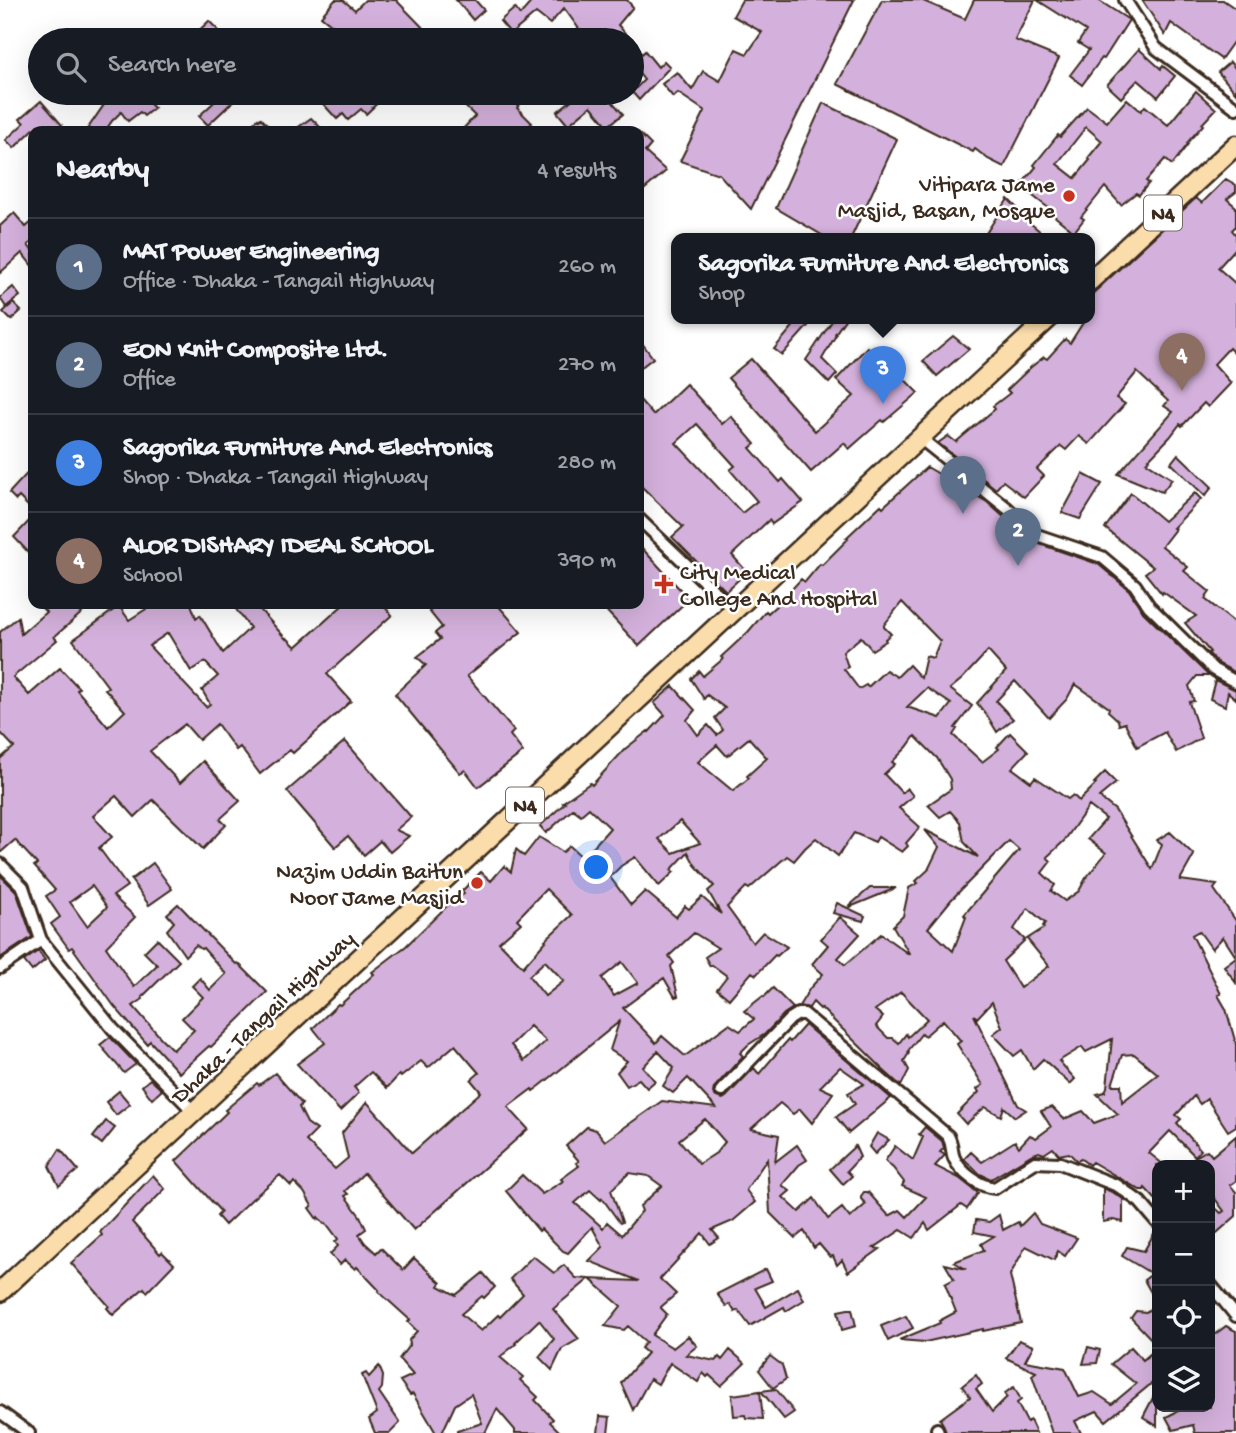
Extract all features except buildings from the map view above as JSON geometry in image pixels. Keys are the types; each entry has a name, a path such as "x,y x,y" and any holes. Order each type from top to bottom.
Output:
{"highway":[{"name":"N4","path":"1095,276 1236,145"},
{"name":"Dhaka - Tangail Highway","path":"0,1292 1043,324"}],"street":[{"path":"1125,0 1156,48 1236,108"},
{"path":"920,438 1007,508 1034,534 1102,557 1135,584 1149,606 1214,670 1236,682"},
{"path":"644,524 734,611"},
{"path":"0,864 23,887 41,940 113,1029 194,1112"},
{"path":"0,968 41,940"},
{"path":"721,1091 790,1019 804,1014 948,1136 952,1143 953,1156 976,1183 995,1188 1035,1162 1060,1163 1118,1186 1140,1202 1152,1216"},
{"path":"1212,1286 1236,1316"},
{"path":"0,1412 29,1433"}],"place":[{"name":"Vitipara Jame Masjid, Basan, Mosque","path":"1069,196"},
{"name":"ALOR DISHARY IDEAL SCHOOL","path":"1182,391"},
{"name":"Sagorika Furniture And Electronics","path":"883,404"},
{"name":"MAT Power Engineering","path":"963,514"},
{"name":"EON Knit Composite Ltd.","path":"1018,566"},
{"name":"City Medical College And Hospital","path":"664,584"},
{"name":"Nazim Uddin Baitun Noor Jame Masjid","path":"477,883"}]}
